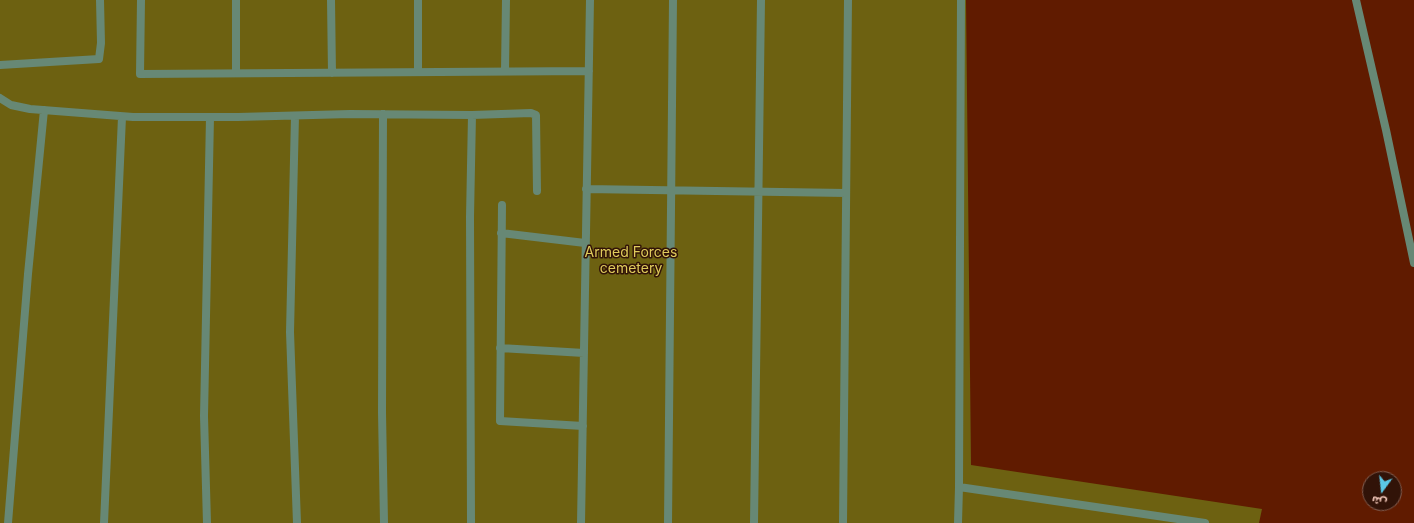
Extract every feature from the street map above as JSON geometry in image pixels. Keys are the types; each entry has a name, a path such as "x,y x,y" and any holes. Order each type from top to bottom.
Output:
{"lane":[{"path":"0,65 99,59 101,43 100,0"},
{"path":"141,0 140,74 589,71"},
{"path":"236,0 236,73"},
{"path":"331,0 332,72"},
{"path":"418,0 418,72"},
{"path":"505,71 506,0"},
{"path":"581,523 590,0"},
{"path":"668,523 673,0"},
{"path":"754,523 761,0"},
{"path":"843,523 848,0"},
{"path":"958,523 961,0"},
{"path":"1356,0 1386,130 1414,263"},
{"path":"0,98 11,105 30,109 122,117 531,113 536,116 537,191"},
{"path":"8,523 28,274 44,110"},
{"path":"383,114 382,412 384,523"},
{"path":"471,523 470,217 472,114"},
{"path":"295,116 290,332 297,523"},
{"path":"104,523 122,117"},
{"path":"208,523 204,416 210,117"},
{"path":"586,188 846,193"},
{"path":"502,205 500,421 583,426"},
{"path":"501,233 586,243"},
{"path":"500,348 584,353"},
{"path":"959,487 1205,523"}],"green space":[{"name":"Armed Forces cemetery","path":"0,0 966,0 971,465 1262,509 1259,523 0,523"}]}
